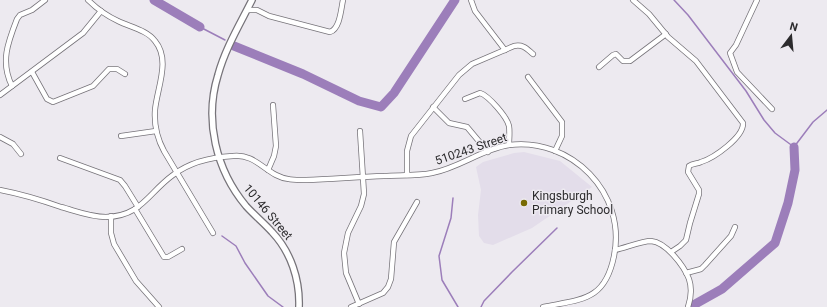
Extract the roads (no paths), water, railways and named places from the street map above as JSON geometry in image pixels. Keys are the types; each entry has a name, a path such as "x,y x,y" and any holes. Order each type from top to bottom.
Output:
{"street":[{"path":"12,86 6,75 5,54 14,26 18,17 32,10 45,0"},
{"path":"88,0 111,18 149,36 159,46 163,58 156,104 156,131 161,146 213,233"},
{"name":"10146 Street","path":"252,0 222,63 215,86 212,122 219,157 225,173 237,194 246,206 272,232 291,261 298,282 299,307"},
{"path":"247,10 257,10 270,16 330,32 336,28 343,0"},
{"path":"472,0 475,11 505,50"},
{"path":"633,0 649,14 666,34 696,61 741,120 743,126 740,133 732,142 711,157 689,166 688,172 696,185 699,194 686,240 671,252"},
{"path":"757,0 736,45 730,53 736,72 772,109"},
{"path":"0,95 83,33 101,11"},
{"path":"599,67 616,54 623,61 630,61 666,34"},
{"path":"407,175 407,151 411,136 458,75 467,67 478,61 519,45 533,54"},
{"path":"32,72 47,99 53,102 93,86 109,69 117,69 125,74"},
{"path":"528,77 562,122 562,136 555,151"},
{"path":"464,100 480,93 490,100 508,124 509,146"},
{"path":"268,170 274,156 276,146 273,105"},
{"path":"433,107 449,123 467,127 488,152"},
{"path":"121,136 156,131"},
{"path":"359,304 346,273 344,253 348,233 363,200 364,190 360,131"},
{"path":"0,137 13,144 21,154"},
{"name":"510243 Street","path":"136,208 177,172 192,165 219,157 248,157 283,178 296,180 423,174 441,171 488,152 509,146 532,145 555,151 569,157 582,167 594,178 604,192 610,205 613,218 615,250 608,275 602,287 593,294 579,300 543,307"},
{"path":"60,158 120,180 125,186 164,257 168,257 182,249"},
{"path":"0,190 34,198 90,215 110,216 125,213 136,208"},
{"path":"351,307 383,293 388,287 391,279 394,242 417,202"},
{"path":"110,216 111,233 114,244 136,281 159,307"},
{"path":"686,273 705,266 731,236 735,227"},
{"path":"615,250 650,241 664,245 679,262 686,273 691,294 688,307"}],"waterway":[{"path":"154,0 200,27"},
{"path":"234,46 303,74 359,101 381,107 394,93 455,0"},
{"path":"674,0 688,15 746,91 764,120 775,133 794,147 813,122 827,110"},
{"path":"200,27 225,40"},
{"path":"690,307 722,289 775,243 788,203 795,170 794,147"},
{"path":"453,198 451,218 439,256 442,280 458,307"},
{"path":"481,307 484,301 557,228"},
{"path":"222,236 236,246 245,263 268,296 283,307"}],"place":[{"name":"Kingsburgh Primary School","path":"524,203"}]}
